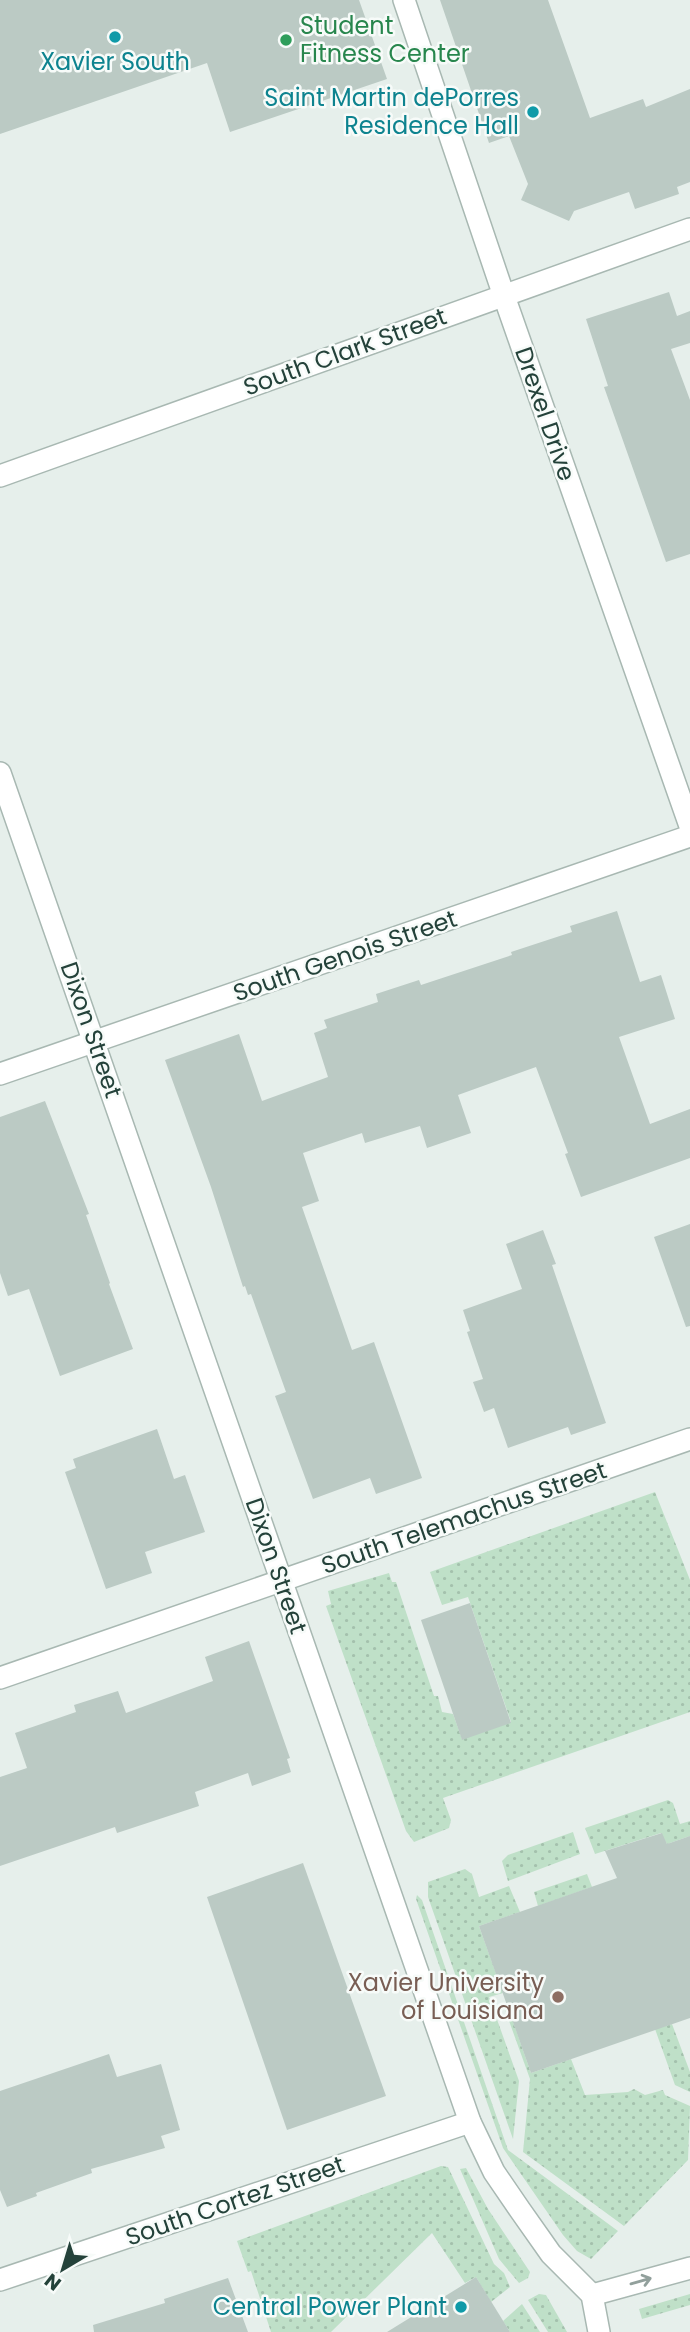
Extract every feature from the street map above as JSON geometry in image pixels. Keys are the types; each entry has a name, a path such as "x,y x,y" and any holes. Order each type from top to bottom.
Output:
{"street":[{"name":"Drexel Drive","path":"404,0 504,296 690,826"},
{"name":"South Clark Street","path":"0,476 690,229"},
{"name":"Dixon Street","path":"0,773 470,2122 494,2172 551,2254 592,2295"},
{"name":"South Genois Street","path":"0,1074 690,836"},
{"name":"South Telemachus Street","path":"0,1678 690,1439"},
{"name":"South Cortez Street","path":"0,2280 470,2122"},
{"path":"599,2332 592,2295 690,2268"}],"green space":[{"path":"655,1492 690,1580 690,1712 443,1798 451,1820 449,1828 414,1842 406,1831 326,1606 331,1604 328,1591 389,1573 392,1582 396,1582 434,1696 438,1696 442,1712 453,1714 462,1739 511,1722 468,1597 442,1605 430,1572"},
{"path":"668,1800 673,1803 680,1824 690,1821 690,1836 667,1844 661,1833 595,1854 585,1828"},
{"path":"573,1832 580,1854 508,1881 502,1861 508,1855"},
{"path":"465,1869 472,1874 479,1897 509,1886 520,1912 479,1926 503,1993 489,1997 519,2081 513,2139 428,1897 428,1882"},
{"path":"587,1874 592,1887 538,1906 534,1892"},
{"path":"417,1895 422,1900 508,2150 618,2231 591,2259 577,2251 563,2235 503,2148 416,1899"},
{"path":"504,2007 509,2010 531,2073 571,2059 585,2095 628,2092 634,2089 645,2095 663,2090 665,2095 690,2106 688,2160 624,2226 523,2152 530,2079"},
{"path":"672,2024 690,2072 690,2092 675,2085 655,2029"},
{"path":"441,2166 448,2167 494,2264 504,2273 510,2287 491,2302 476,2277 465,2283 432,2233 331,2332 271,2332 251,2271 248,2272 237,2241"},
{"path":"466,2168 488,2209 530,2272 528,2278 519,2283 499,2259 460,2169"},
{"path":"539,2294 546,2295 567,2332 548,2332 528,2300"},
{"path":"690,2294 690,2305 642,2319 639,2309"},
{"path":"522,2304 540,2332 510,2332 503,2321"}],"building":[{"path":"0,0 359,0 387,79 230,132 207,63 0,134"},
{"name":"Saint Martin dePorres Residence Hall","path":"440,0 548,0 590,118 643,99 646,107 690,89 690,182 677,187 679,194 635,209 629,192 574,211 569,221 521,200 528,184 509,136 489,143"},
{"path":"669,292 677,316 690,311 690,343 671,349 690,400 690,554 666,562 604,387 608,386 586,319"},
{"path":"617,911 640,982 661,975 675,1019 619,1037 650,1124 690,1109 690,1158 581,1197 565,1154 568,1153 536,1067 458,1095 471,1133 427,1148 420,1126 365,1143 362,1133 303,1153 319,1201 302,1207 352,1350 374,1342 422,1478 376,1494 370,1478 313,1499 275,1396 286,1392 251,1294 248,1295 245,1286 243,1287 211,1187 165,1060 239,1034 262,1101 328,1077 314,1033 327,1028 324,1020 378,1002 376,994 419,980 421,985 512,955 511,952 572,932 570,926"},
{"path":"45,1101 89,1214 86,1215 133,1349 60,1376 29,1289 8,1296 0,1273 0,1117"},
{"path":"690,1224 690,1326 686,1327 654,1237"},
{"path":"543,1230 556,1264 552,1265 606,1423 571,1435 568,1427 508,1448 494,1408 484,1412 473,1382 483,1379 467,1332 470,1331 463,1310 522,1289 506,1244"},
{"path":"157,1429 174,1479 185,1475 205,1532 145,1552 152,1573 106,1589 65,1472 76,1468 73,1459"},
{"path":"470,1603 511,1723 462,1740 421,1620"},
{"path":"249,1641 290,1758 287,1759 291,1772 252,1786 248,1773 195,1792 199,1806 117,1833 115,1827 0,1866 0,1777 27,1768 15,1733 76,1712 74,1705 118,1691 126,1713 213,1681 205,1657"},
{"path":"662,1833 667,1844 690,1836 690,2018 531,2073 479,1926 617,1878 605,1851"},
{"path":"303,1863 386,2096 287,2130 207,1897"},
{"path":"109,2054 117,2077 161,2064 180,2130 161,2136 165,2148 91,2169 92,2173 36,2193 37,2196 7,2207 0,2190 0,2091"},
{"name":"Central Power Plant","path":"476,2277 510,2332 387,2332"},
{"path":"228,2278 248,2332 94,2332 93,2325 165,2303 164,2299"}],"place":[{"name":"Xavier South","path":"115,37"},
{"name":"Student Fitness Center","path":"286,40"},
{"name":"Saint Martin dePorres Residence Hall","path":"533,112"},
{"name":"Xavier University of Louisiana","path":"558,1997"},
{"name":"Central Power Plant","path":"461,2307"}]}
